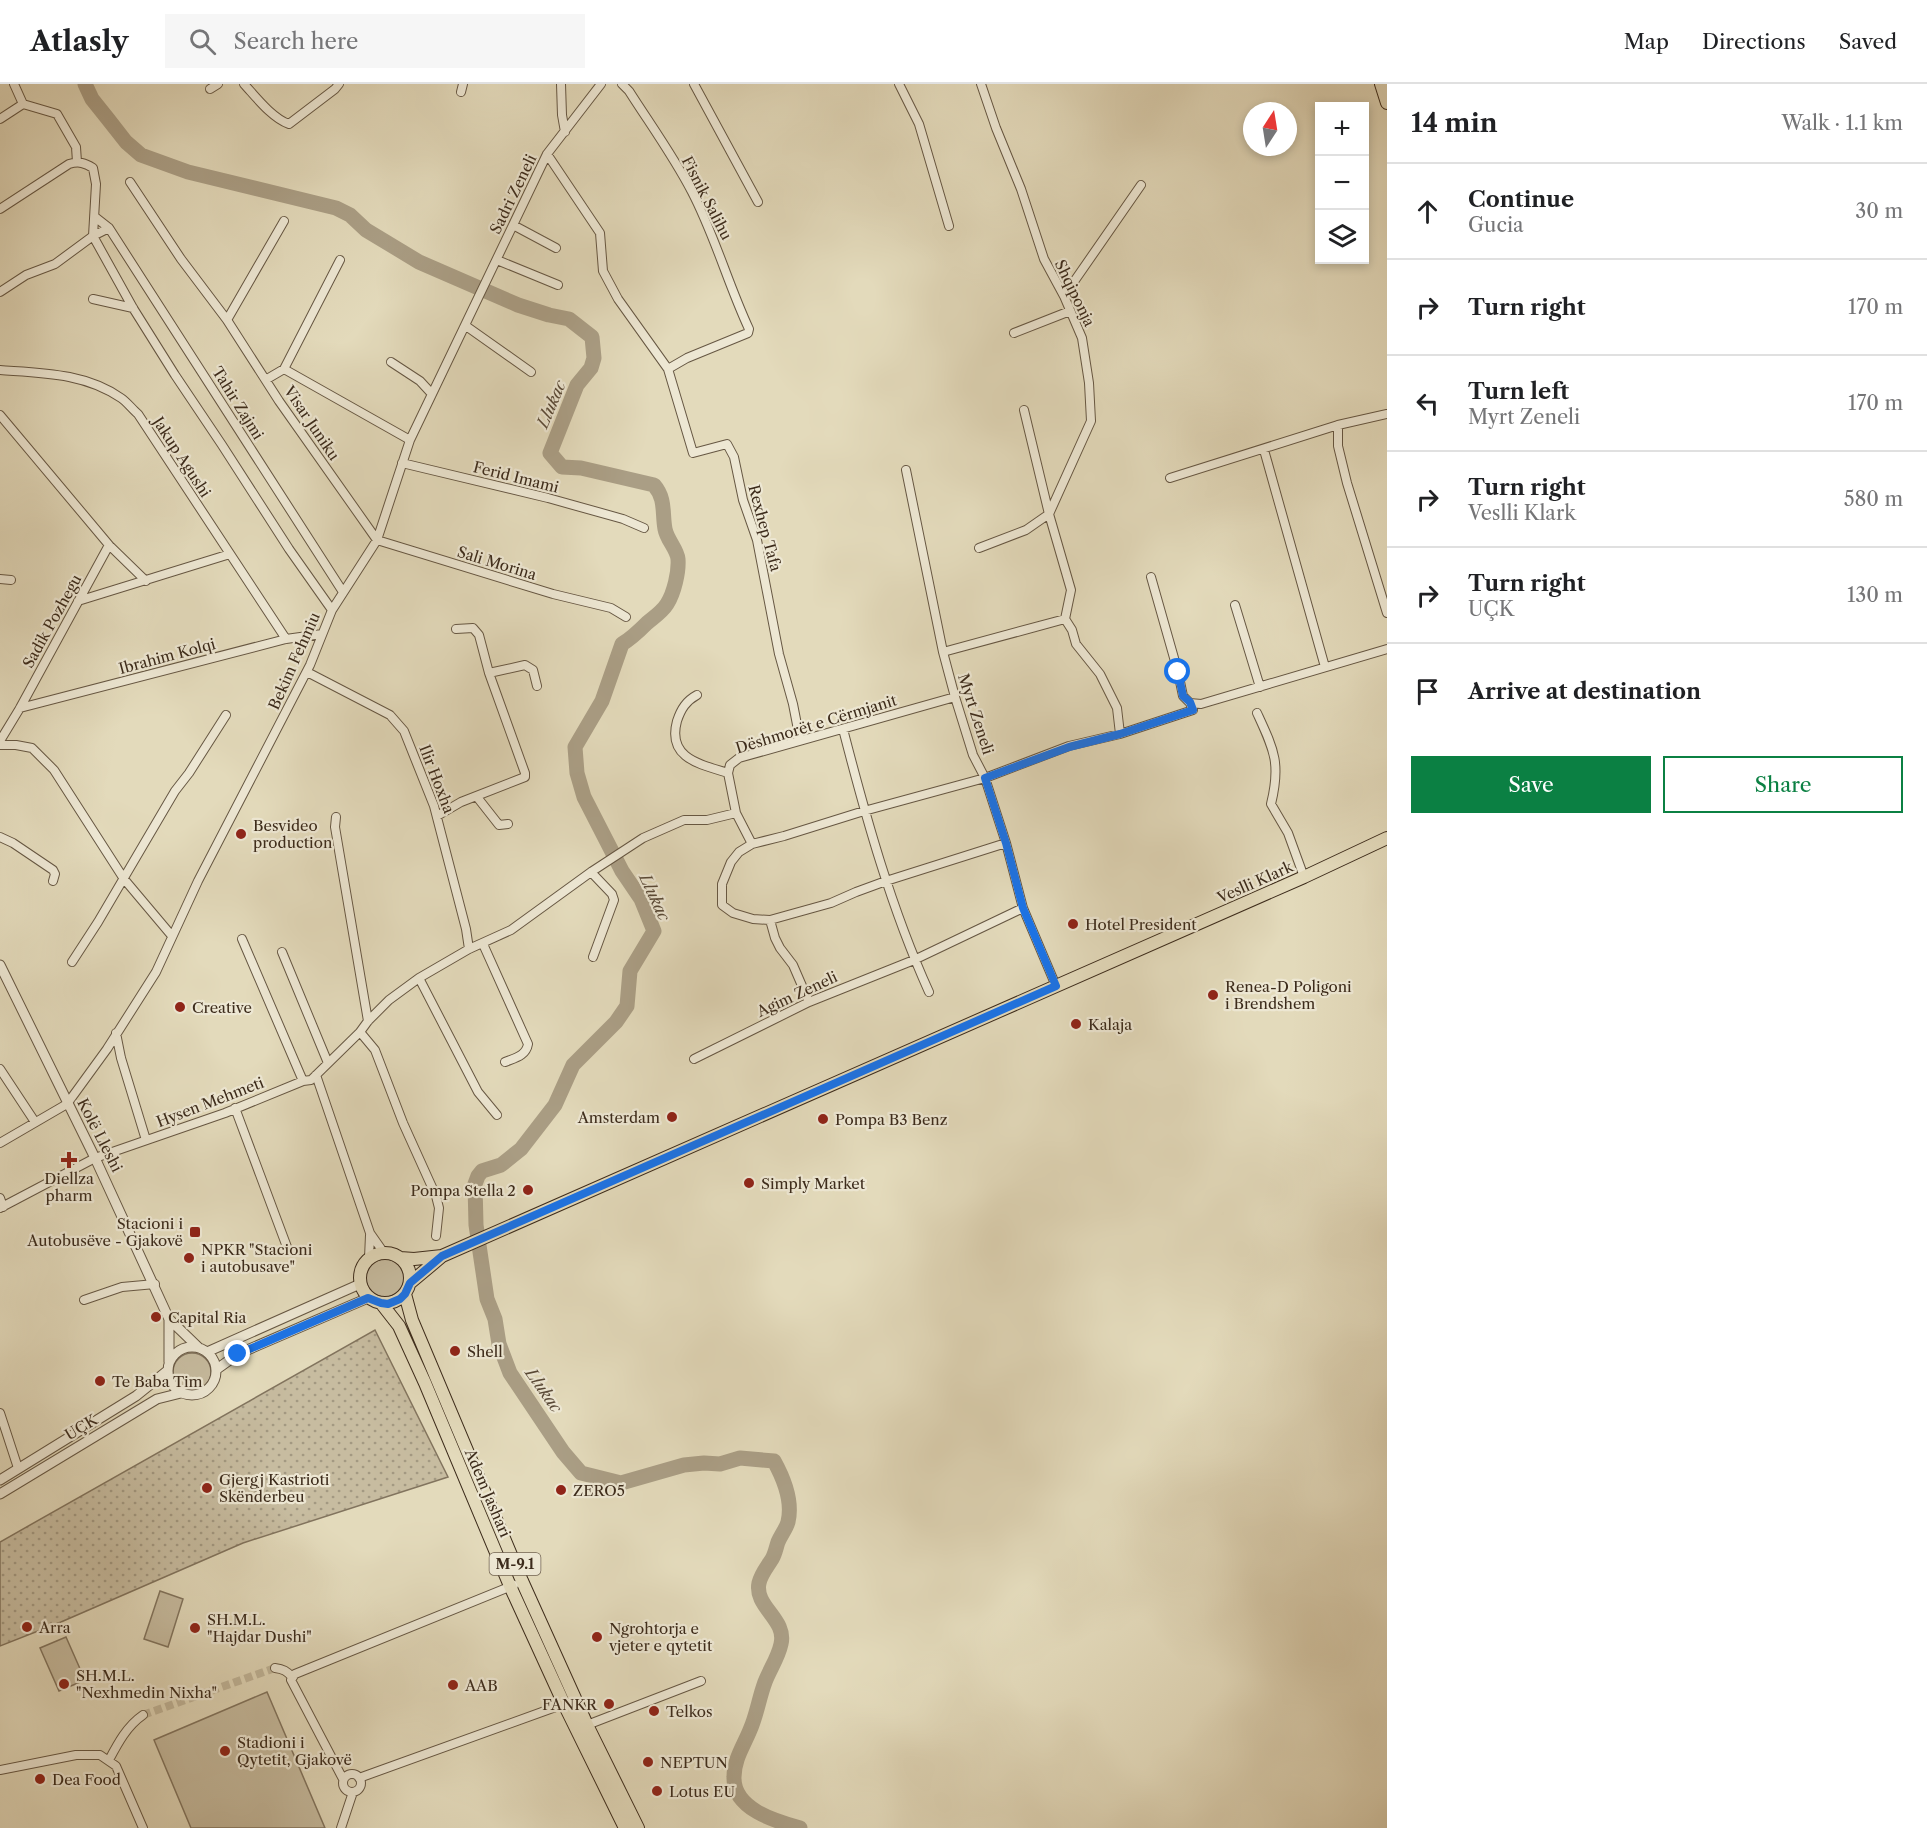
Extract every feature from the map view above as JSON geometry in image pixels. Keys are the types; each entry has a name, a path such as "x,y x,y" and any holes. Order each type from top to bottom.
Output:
{"main road":[{"path":"1381,84 1387,103"},
{"name":"Veslli Klark","path":"400,1258 442,1256 1304,878 1387,838"},
{"path":"400,1258 384,1253 369,1258 361,1270 360,1284 368,1298 381,1303 394,1302 407,1289"},
{"name":"Veslli Klark","path":"407,1289 442,1256"},
{"name":"M-9.1","path":"400,1258 409,1270 407,1289 412,1320 516,1584 638,1828"},
{"name":"Adem Jashari","path":"381,1303 399,1326 516,1584 564,1704 624,1828"}],"street":[{"path":"14,84 23,104 57,114 76,147 77,162"},
{"path":"210,89 218,84"},
{"path":"244,84 285,124 289,124 339,84"},
{"path":"561,84 562,115 566,132"},
{"name":"Sadri Zeneli","path":"466,326 547,154 601,84"},
{"name":"Fisnik Salihu","path":"622,84 668,150 692,192 718,249 735,300 748,328 748,333 687,358 668,369"},
{"path":"694,84 758,202"},
{"path":"899,84 919,124 949,226"},
{"name":"Shqiponja","path":"981,84 1021,189 1044,259 1064,296 1082,338 1089,383 1090,421 1071,469 1048,514"},
{"path":"0,119 23,104"},
{"name":"Rexhep Tafa","path":"547,154 600,233 603,271 618,299 668,369 693,453 727,444 734,457 743,500 757,540 779,654 800,740"},
{"path":"0,209 69,164 85,163 93,168 96,183 93,236 174,375 222,445 263,511 332,610"},
{"name":"Visar Juniku","path":"130,182 377,540"},
{"path":"1064,296 1141,185"},
{"name":"Tahir Zajmi","path":"95,217 109,228 343,592"},
{"path":"227,320 284,222"},
{"path":"513,225 556,248"},
{"path":"0,292 26,275 56,264 93,236 109,228"},
{"path":"267,379 284,369 340,260"},
{"path":"496,260 558,285"},
{"path":"93,299 133,308"},
{"path":"1014,333 1070,311"},
{"path":"466,326 531,372"},
{"name":"Bekim Fehmiu","path":"67,1104 87,1078 156,972 172,936 307,672 332,610 377,540 410,440 466,326"},
{"path":"391,362 420,381 432,394"},
{"path":"284,369 410,440"},
{"name":"Jakup Agushi","path":"0,370 59,374 90,382 122,398 138,414 286,639"},
{"path":"1023,410 1048,514 1071,590 1065,619 1072,630 1076,644 1100,674 1117,708 1120,734"},
{"path":"1170,478 1338,425 1387,414"},
{"path":"0,416 109,545 146,581"},
{"path":"1338,425 1338,446 1347,483 1387,613"},
{"path":"1264,450 1326,667"},
{"name":"Ferid Imami","path":"402,464 548,498 623,519 644,528"},
{"name":"Myrt Zeneli","path":"906,470 943,652 955,697 973,755 985,778 1006,843 1023,908 1056,986"},
{"path":"979,548 1026,530 1048,514"},
{"name":"Sali Morina","path":"377,540 553,594 611,608 626,616"},
{"name":"Sadik Pozhegu","path":"0,743 109,545"},
{"path":"78,601 230,554"},
{"path":"1151,577 1183,696 1190,702 1201,705 1387,649"},
{"path":"0,579 11,580"},
{"path":"1235,605 1260,687"},
{"path":"943,652 1065,619"},
{"path":"437,816 461,802 523,779 525,773 489,673 479,635 473,628 456,629"},
{"name":"Ibrahim Kolqi","path":"20,708 286,639 322,634"},
{"path":"489,673 525,665 532,670 537,686"},
{"name":"Ilir Hoxha","path":"307,672 390,715 404,731 437,816 469,949"},
{"path":"697,695 688,700 679,715 674,733 677,747 685,757 728,773"},
{"name":"Dëshmorët e Cërmjanit","path":"752,843 736,813 728,773 730,765 739,758 955,697"},
{"path":"1006,843 886,881 831,903 770,920 753,919 733,913 722,904 722,884 731,862 739,852 752,843 784,836 864,811 985,778 1069,747 1120,734 1193,710 1190,702"},
{"path":"1257,713 1272,747 1277,772 1271,804 1288,833 1304,878"},
{"path":"72,962 175,791 226,714"},
{"path":"843,729 864,811 886,881 914,960 929,992"},
{"path":"0,743 32,748 54,770 124,879 172,936"},
{"path":"477,797 499,825 508,824"},
{"name":"Hysen Mehmeti","path":"2,1207 95,1158 311,1080 360,1032 388,1000 420,978 469,949 511,930 591,872 643,838 684,820 707,820 736,813"},
{"path":"336,817 335,827 368,1021"},
{"path":"0,837 53,870 55,874 53,881"},
{"path":"591,872 612,894 614,900 593,957"},
{"name":"Agim Zeneli","path":"694,1059 809,1002 914,960 1023,908"},
{"path":"770,920 775,939 792,965 809,1002"},
{"path":"242,939 303,1081"},
{"path":"483,944 528,1044 522,1055 505,1062"},
{"path":"282,952 328,1063"},
{"name":"Kolë Lleshi","path":"0,965 95,1158 155,1284 169,1319"},
{"path":"420,978 478,1092 497,1115"},
{"path":"360,1032 375,1050 402,1123 436,1196 439,1208 436,1236"},
{"path":"116,1033 121,1058 146,1140"},
{"path":"0,1070 35,1122"},
{"path":"316,1075 370,1233 384,1253"},
{"path":"0,1143 67,1104"},
{"path":"235,1108 287,1247"},
{"path":"0,1198 2,1207"},
{"path":"369,1258 370,1233"},
{"path":"84,1300 122,1287 155,1284"},
{"name":"UÇK","path":"0,1480 136,1396 168,1367 174,1355 181,1349 190,1347 203,1350 360,1284"},
{"name":"UÇK","path":"0,1494 157,1399 181,1393 189,1396 198,1395 207,1391 213,1385 217,1369 238,1354 368,1298"},
{"path":"169,1319 213,1359 217,1369"},
{"path":"169,1319 169,1380 173,1388 181,1393"},
{"path":"0,1413 18,1468"},
{"path":"292,1677 516,1584"},
{"path":"275,1668 281,1668 292,1677 291,1680 344,1779 344,1788 353,1792"},
{"path":"587,1725 701,1681"},
{"path":"344,1779 351,1774 359,1778 564,1704"},
{"path":"109,1760 123,1735 143,1715"},
{"path":"0,1770 76,1755 100,1755 116,1766 143,1828"},
{"path":"341,1828 353,1792 360,1787 359,1778"}],"shaded area":[{"path":"385,1259 398,1265 404,1278 398,1291 385,1297 372,1291 366,1278 372,1265"},
{"path":"375,1330 448,1477 243,1543 0,1646 0,1542"},
{"path":"192,1353 205,1359 211,1372 205,1385 192,1391 179,1385 173,1372 179,1359"},
{"path":"160,1591 183,1599 168,1647 144,1639"},
{"path":"66,1637 85,1680 59,1691 40,1648"},
{"name":"Stadioni i Qytetit, Gjakovë","path":"267,1692 325,1828 191,1828 154,1740"}],"waterway":[{"name":"Llukac","path":"85,84 92,99 126,142 141,155 188,172 336,208 350,215 366,230 419,262 518,305 569,319 592,337 594,358 591,368 577,385 550,453 562,467 581,468 654,485 658,490 663,506 666,533 678,559 674,588 663,610 622,644 602,701 575,747 577,773 584,797 622,871 641,899 654,931 630,971 627,1006 616,1022 573,1065 555,1105 521,1149 501,1165 482,1171 478,1176 475,1184 476,1225 487,1299 495,1319 499,1344 510,1373 563,1452 581,1473 621,1483 684,1465 720,1464 740,1458 774,1461 787,1490 789,1514 787,1525 773,1557 760,1580 759,1591 761,1599 779,1627 782,1635 781,1644 737,1758 734,1777 740,1797 757,1812 800,1828"}],"tunnel":[{"path":"143,1715 275,1668"}],"place":[{"name":"Besvideo production","path":"241,834"},
{"name":"Hotel President","path":"1073,924"},
{"name":"Renea-D Poligoni i Brendshem","path":"1213,995"},
{"name":"Creative","path":"180,1007"},
{"name":"Kalaja","path":"1076,1024"},
{"name":"Amsterdam","path":"672,1117"},
{"name":"Pompa B3 Benz","path":"823,1119"},
{"name":"Diellza pharm","path":"69,1160"},
{"name":"Simply Market","path":"749,1183"},
{"name":"Pompa Stella 2","path":"528,1190"},
{"name":"Stacioni i Autobusëve - Gjakovë","path":"195,1232"},
{"name":"NPKR \"Stacioni i autobusave\"","path":"189,1258"},
{"name":"Capital Ria","path":"156,1317"},
{"name":"Shell","path":"455,1351"},
{"name":"Te Baba Tim","path":"100,1381"},
{"name":"Gjergj Kastrioti Skënderbeu","path":"207,1488"},
{"name":"ZERO5","path":"561,1490"},
{"name":"Arra","path":"27,1627"},
{"name":"SH.M.L. \"Hajdar Dushi\"","path":"195,1628"},
{"name":"Ngrohtorja e vjeter e qytetit","path":"597,1637"},
{"name":"SH.M.L. \"Nexhmedin Nixha\"","path":"64,1684"},
{"name":"AAB","path":"453,1685"},
{"name":"FANKR","path":"609,1704"},
{"name":"Telkos","path":"654,1711"},
{"name":"Stadioni i Qytetit, Gjakovë","path":"225,1751"},
{"name":"NEPTUN","path":"648,1762"},
{"name":"Dea Food","path":"40,1779"},
{"name":"Lotus EU","path":"657,1791"}],"route":[{"path":"238,1354 368,1298 381,1303 394,1302 405,1294 410,1283 442,1256 1056,986 1023,908 1006,843 985,778 1069,747 1120,734 1193,710 1190,702 1183,696 1178,672"}]}
